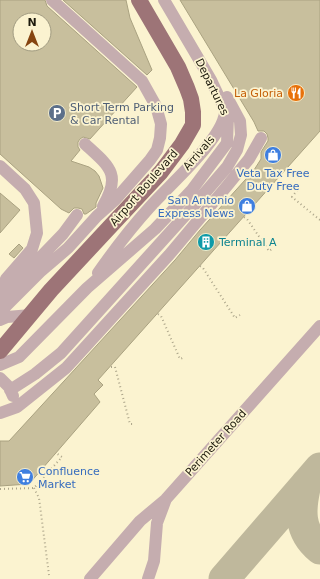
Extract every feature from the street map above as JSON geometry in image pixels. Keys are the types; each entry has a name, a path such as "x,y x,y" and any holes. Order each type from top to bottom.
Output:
{"main road":[{"name":"Airport Boulevard","path":"0,351 51,290 161,172 182,144 193,125 191,99 187,87 178,67 139,0"}],"street":[{"path":"0,312 40,272 68,248 97,216 114,200 150,160 157,150 160,138 161,124 156,106 142,81 52,0"},
{"name":"Departures","path":"87,288 155,229 191,191 227,143 228,116 211,80 164,0"},
{"path":"10,390 35,374 61,353 191,209 227,167 238,150 241,135 240,121 171,0"},
{"name":"Arrivals","path":"87,288 113,252 150,207 213,139 224,120 227,97"},
{"path":"0,413 17,407 66,368 169,255 250,159 261,138"},
{"path":"85,144 107,164 113,182 110,194 97,216"},
{"path":"0,166 25,188 34,203 37,233 32,249 6,279 0,293"},
{"path":"0,303 32,266 63,234 77,215"},
{"path":"0,365 19,356 87,288"},
{"path":"0,320 7,317 31,315"},
{"name":"Perimeter Road","path":"148,579 154,561 157,523 166,499 320,326"},
{"path":"0,378 10,390 17,407"},
{"path":"90,579 140,521 166,499"}],"path":[{"path":"298,187 299,188 292,197 320,220"},
{"path":"244,217 247,219 269,251 272,249"},
{"path":"200,266 203,268 235,318 240,315"},
{"path":"158,314 161,316 180,359 185,358"},
{"path":"111,367 115,367 130,424 134,424"},
{"path":"0,489 34,488 62,457 56,453"},
{"path":"34,488 39,498 49,575"}],"building":[{"name":"Short Term Parking & Car Rental","path":"0,0 45,0 47,6 137,87 90,139 83,137 80,139 78,142 78,147 80,150 71,161 89,167 99,176 103,188 96,203 96,207 86,214 84,214 82,209 78,208 74,208 69,213 61,209 0,154"},
{"path":"63,0 126,0 130,18 152,70 147,75"},
{"name":"Terminal A","path":"180,0 320,0 320,131 98,380 103,385 94,394 100,402 29,484 0,486 0,441 9,441 175,260 254,170 261,159 261,152 268,141 267,134 264,131 258,131"},
{"path":"0,193 20,210 0,233"},
{"path":"19,244 23,248 14,258 9,254"}],"taxiway":[{"path":"224,579 320,468"},
{"path":"306,484 302,519 308,535 320,549"}],"place":[{"name":"La Gloria","path":"296,93"},
{"name":"Short Term Parking & Car Rental","path":"57,113"},
{"name":"Veta Tax Free Duty Free","path":"273,155"},
{"name":"San Antonio Express News","path":"247,206"},
{"name":"Terminal A","path":"206,242"},
{"name":"Confluence Market","path":"25,477"}]}
